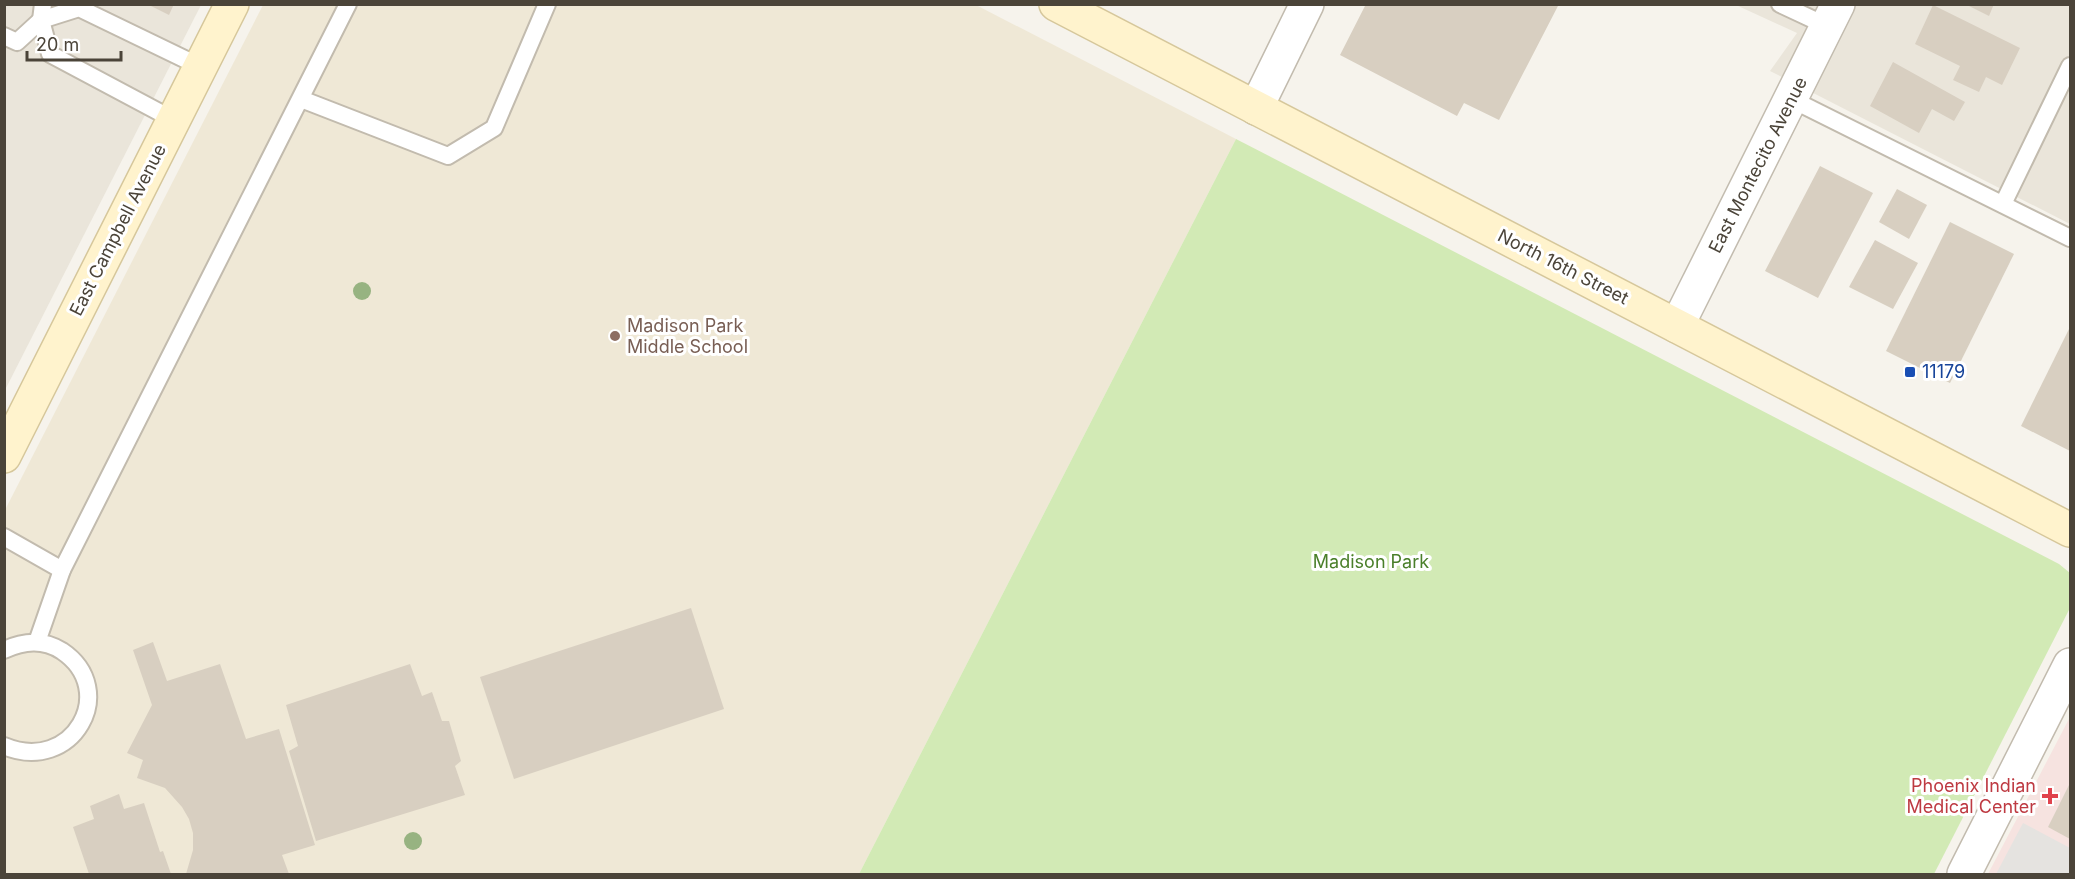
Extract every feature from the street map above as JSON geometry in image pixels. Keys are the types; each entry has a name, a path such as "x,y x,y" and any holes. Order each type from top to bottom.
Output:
{"main road":[{"name":"East Campbell Avenue","path":"4,456 232,4"},
{"name":"North 16th Street","path":"1056,4 2070,530"}],"street":[{"path":"1256,108 1307,4"},
{"name":"East Montecito Avenue","path":"1677,326 1833,15"},
{"path":"1964,874 2070,665"}],"lane":[{"path":"37,642 62,570 348,4"},
{"path":"301,99 448,156 494,128 547,4"},
{"path":"1780,4 1833,15"},
{"path":"4,36 17,42 42,12 80,8 201,67"},
{"path":"42,12 50,54 174,120"},
{"path":"2002,204 2070,66"},
{"path":"1791,99 2070,238"},
{"path":"4,537 62,570"},
{"path":"4,650 18,643 37,642 54,646 70,657 82,671 87,689 87,707 81,724 69,738 54,748 37,753 19,752 4,746"}],"shaded area":[{"path":"5,5 201,5 5,390"},
{"name":"Madison Park Middle School","path":"263,5 976,5 1236,139 859,874 5,874 4,512"},
{"path":"1736,5 2070,5 2070,224 1770,71 1797,33"},
{"name":"Phoenix Indian Medical Center","path":"2070,717 2070,874 1988,874"},
{"path":"2023,823 2070,848 2070,874 1996,874"}],"green space":[{"name":"Madison Park","path":"1236,139 2059,564 2070,573 2070,608 1934,874 859,874"}],"building":[{"path":"147,4 174,4 169,15"},
{"path":"1366,4 1559,4 1499,120 1464,103 1457,116 1340,55"},
{"path":"1965,4 1994,4 1989,16"},
{"path":"1933,5 2020,48 2002,85 1986,77 1979,92 1953,80 1960,66 1915,44"},
{"path":"1893,62 1965,102 1954,121 1932,109 1919,133 1870,106"},
{"path":"1820,166 1873,193 1818,298 1765,271"},
{"path":"1897,189 1927,205 1909,239 1879,222"},
{"path":"1950,222 2014,254 1950,383 1886,351"},
{"path":"1875,240 1918,263 1893,309 1849,287"},
{"path":"2070,327 2070,451 2021,426"},
{"path":"691,608 724,709 514,779 480,677"},
{"path":"153,642 167,681 220,664 246,739 279,729 315,845 282,855 289,874 186,874 193,850 193,833 189,819 182,807 165,788 137,778 143,760 127,753 152,705 133,650"},
{"path":"410,664 422,696 432,692 442,721 449,721 461,761 455,766 465,795 316,841 289,751 298,746 286,705"},
{"path":"2070,783 2070,839 2048,827"},
{"path":"119,794 124,809 144,803 160,852 163,851 171,874 89,874 73,827 94,819 90,806"}],"place":[{"name":"Madison Park Middle School","path":"615,336"},
{"name":"11179","path":"1910,372"},
{"name":"Phoenix Indian Medical Center","path":"2050,796"}]}
